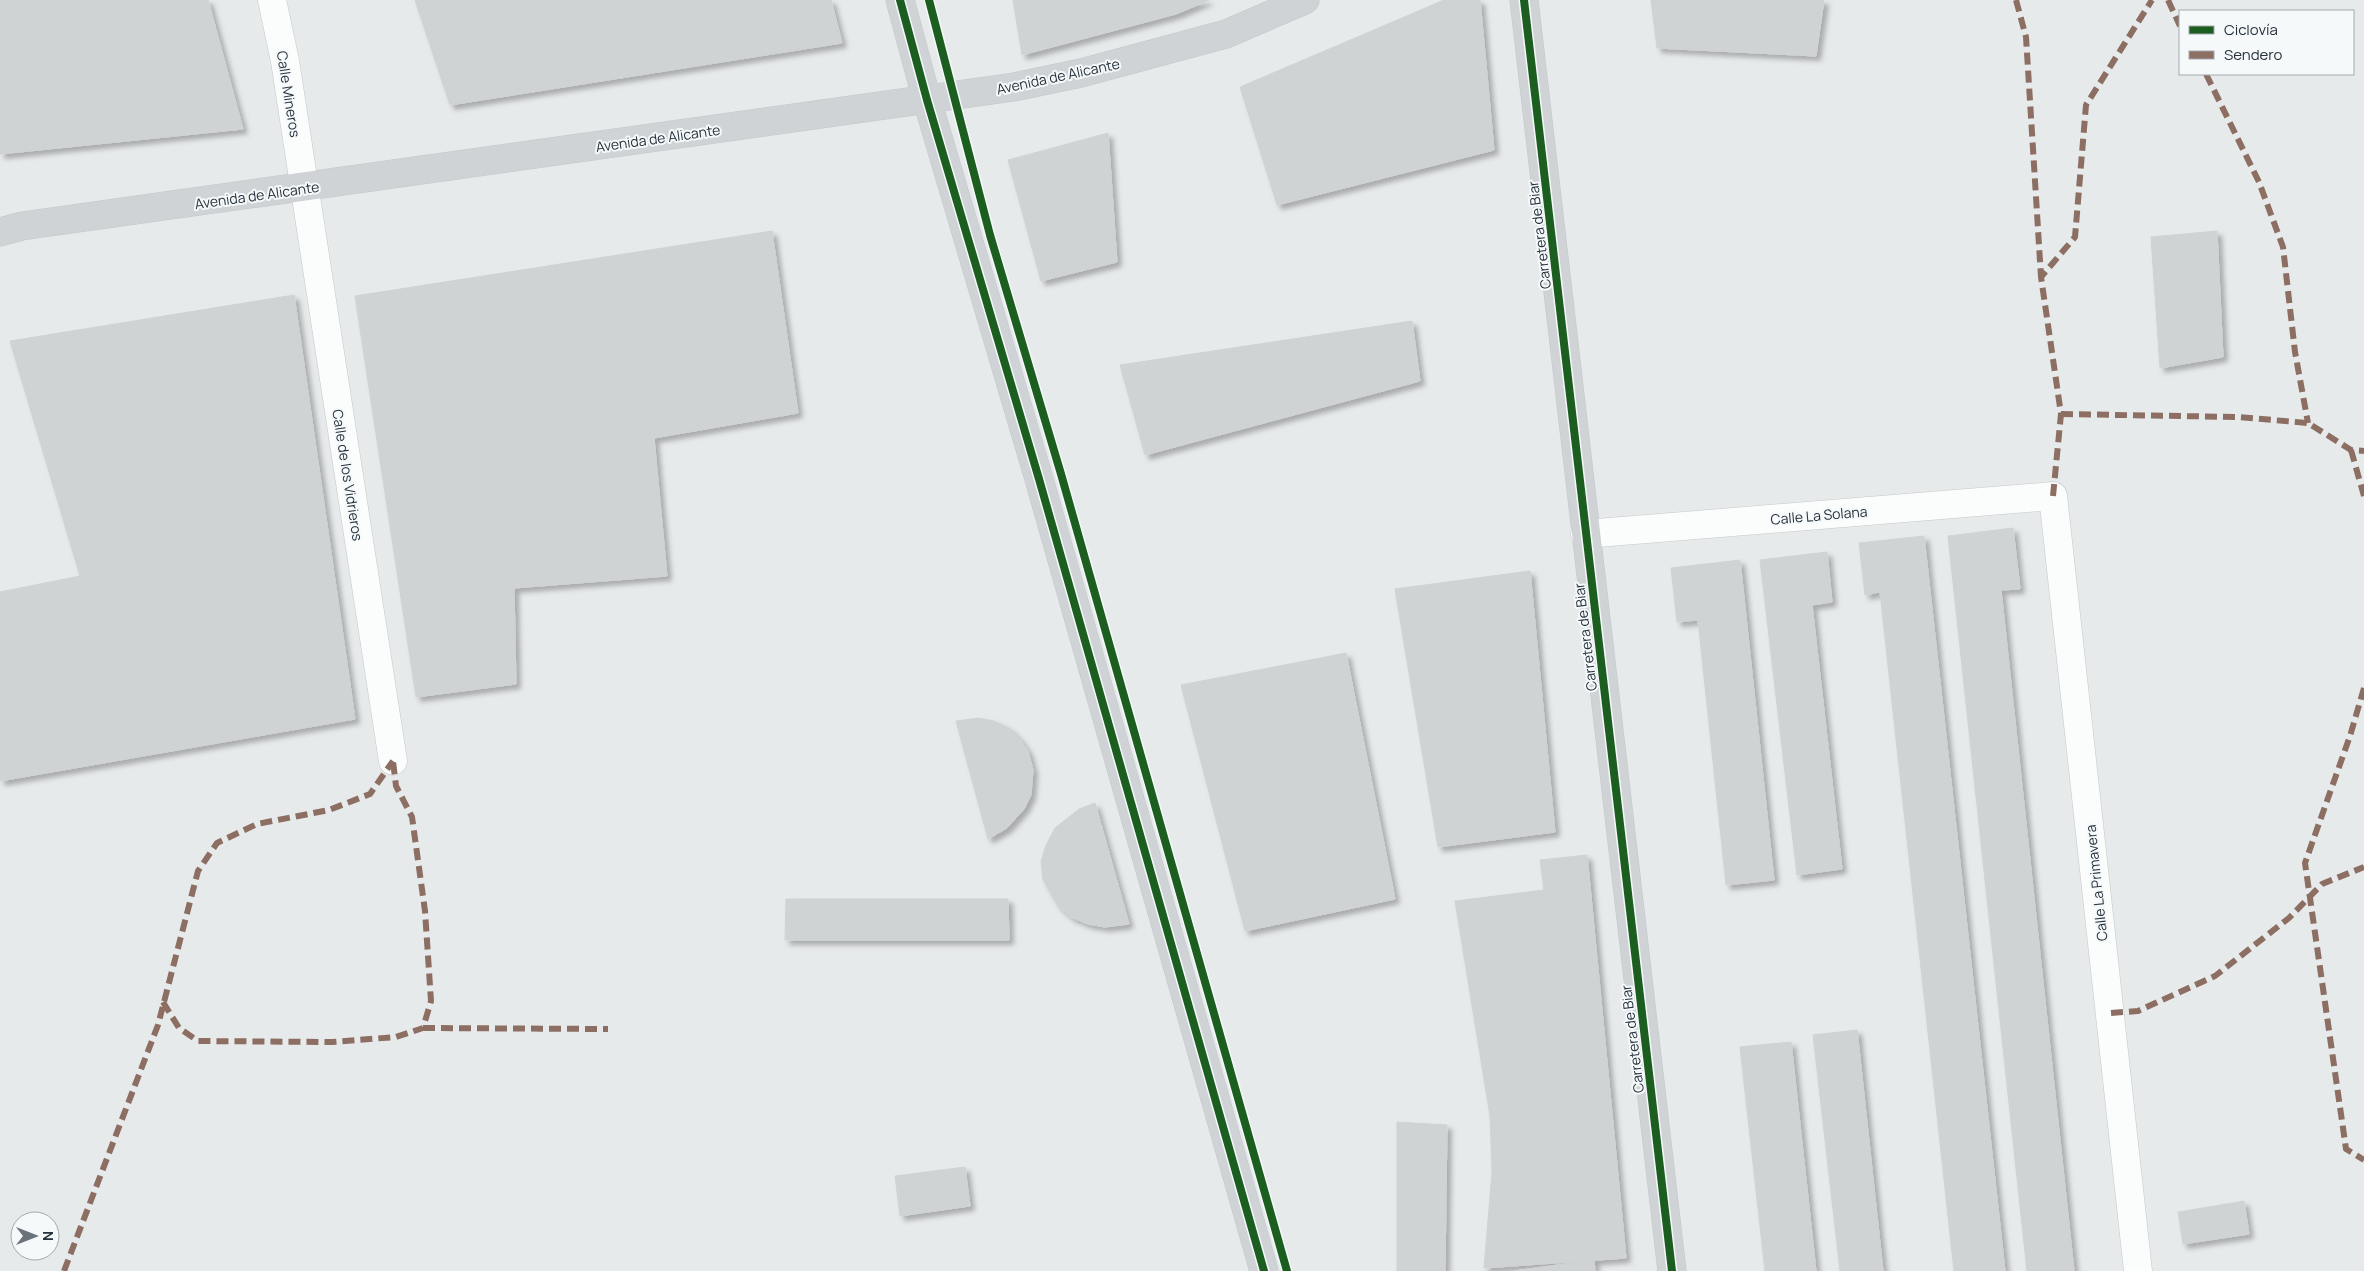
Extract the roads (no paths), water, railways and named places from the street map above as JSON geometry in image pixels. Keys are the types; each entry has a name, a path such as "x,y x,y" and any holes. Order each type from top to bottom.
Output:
{"main road":[{"path":"900,0 927,100 1039,479 1264,1271"},
{"name":"Avenida de Alicante","path":"0,232 32,225 1014,87 1082,73 1226,34 1305,0"},
{"name":"Carretera de Biar","path":"1524,0 1672,1271"}],"street":[{"name":"Calle Mineros","path":"272,0 285,61 304,188"},
{"name":"Calle de los Vidrieros","path":"304,188 393,761"},
{"name":"Calle La Solana","path":"1586,534 2054,496"},
{"name":"Calle La Primavera","path":"2054,496 2138,1271"}]}
